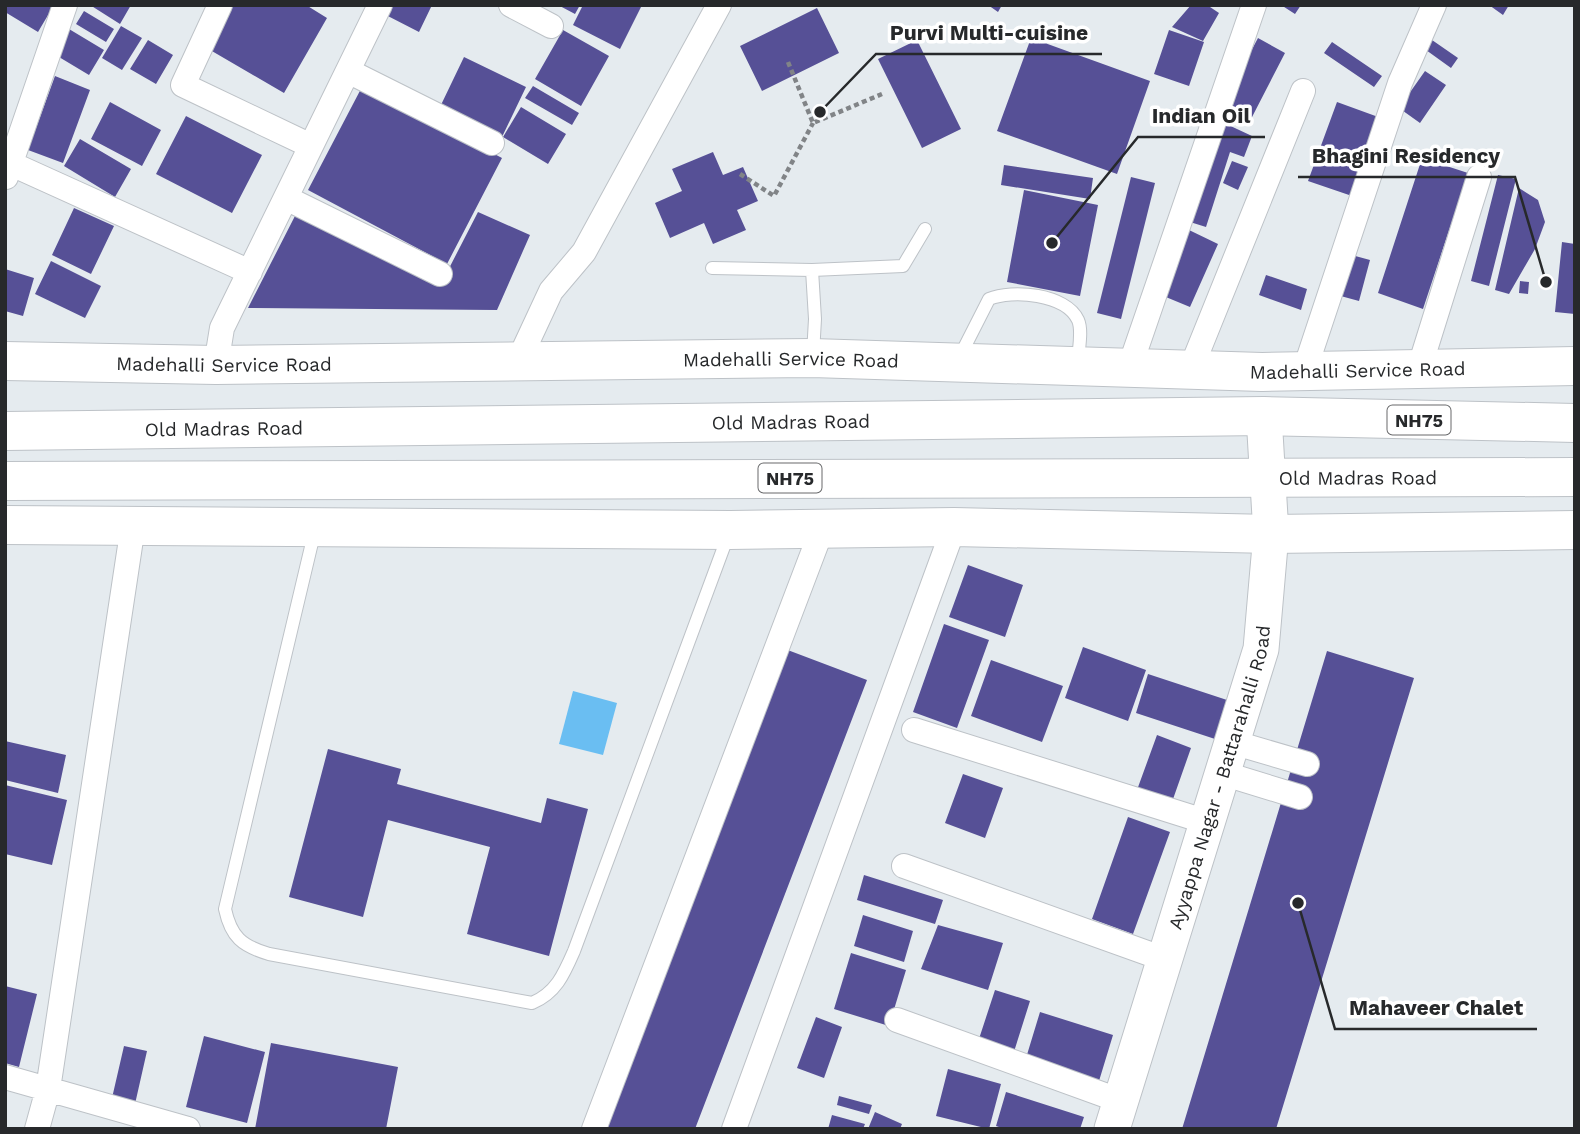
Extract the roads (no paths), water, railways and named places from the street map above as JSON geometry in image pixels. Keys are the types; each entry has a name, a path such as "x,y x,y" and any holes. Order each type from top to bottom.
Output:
{"main road":[{"name":"Madehalli Service Road","path":"5,361 216,365 812,358 1130,366 1190,371 1304,372 1575,366"},
{"name":"Old Madras Road","path":"5,431 1264,416 1575,423"},
{"name":"Ayyappa Nagar - Battarahalli Road","path":"1116,1115 1261,649 1272,534 1264,416"},
{"name":"Old Madras Road","path":"5,481 1575,477"},
{"path":"5,525 730,530 954,527 1272,534 1575,530"}],"street":[{"path":"65,5 7,168 250,272"},
{"path":"220,5 183,85 312,146"},
{"path":"216,365 222,328 380,5"},
{"path":"511,5 551,26"},
{"path":"517,363 551,291 584,252 719,5"},
{"path":"1304,372 1400,83 1434,5"},
{"path":"1130,366 1247,7"},
{"path":"348,71 492,143"},
{"path":"1190,371 1303,91"},
{"path":"1419,369 1479,177"},
{"path":"286,198 440,274"},
{"path":"37,1129 48,1089 133,526"},
{"path":"734,1129 954,527"},
{"path":"594,1129 822,529"},
{"path":"914,730 1207,822"},
{"path":"1227,757 1307,764"},
{"path":"1227,757 1300,797"},
{"path":"904,866 1164,959"},
{"path":"897,1020 1116,1115"},
{"path":"5,1077 188,1129"}],"lane":[{"path":"712,268 812,270 904,266 925,229"},
{"path":"812,270 815,319 812,358"},
{"path":"957,361 989,299 1002,293 1061,301 1073,311 1079,323 1078,365"},
{"path":"316,527 225,909 230,929 238,942 269,954 532,1003 546,997 557,985 574,951 730,530"}],"water":[{"path":"573,691 617,703 603,755 559,744"}],"place":[{"name":"Purvi Multi-cuisine","path":"820,112"},
{"name":"Indian Oil","path":"1052,243"},
{"name":"Bhagini Residency","path":"1546,282"},
{"name":"Mahaveer Chalet","path":"1298,903"}]}
